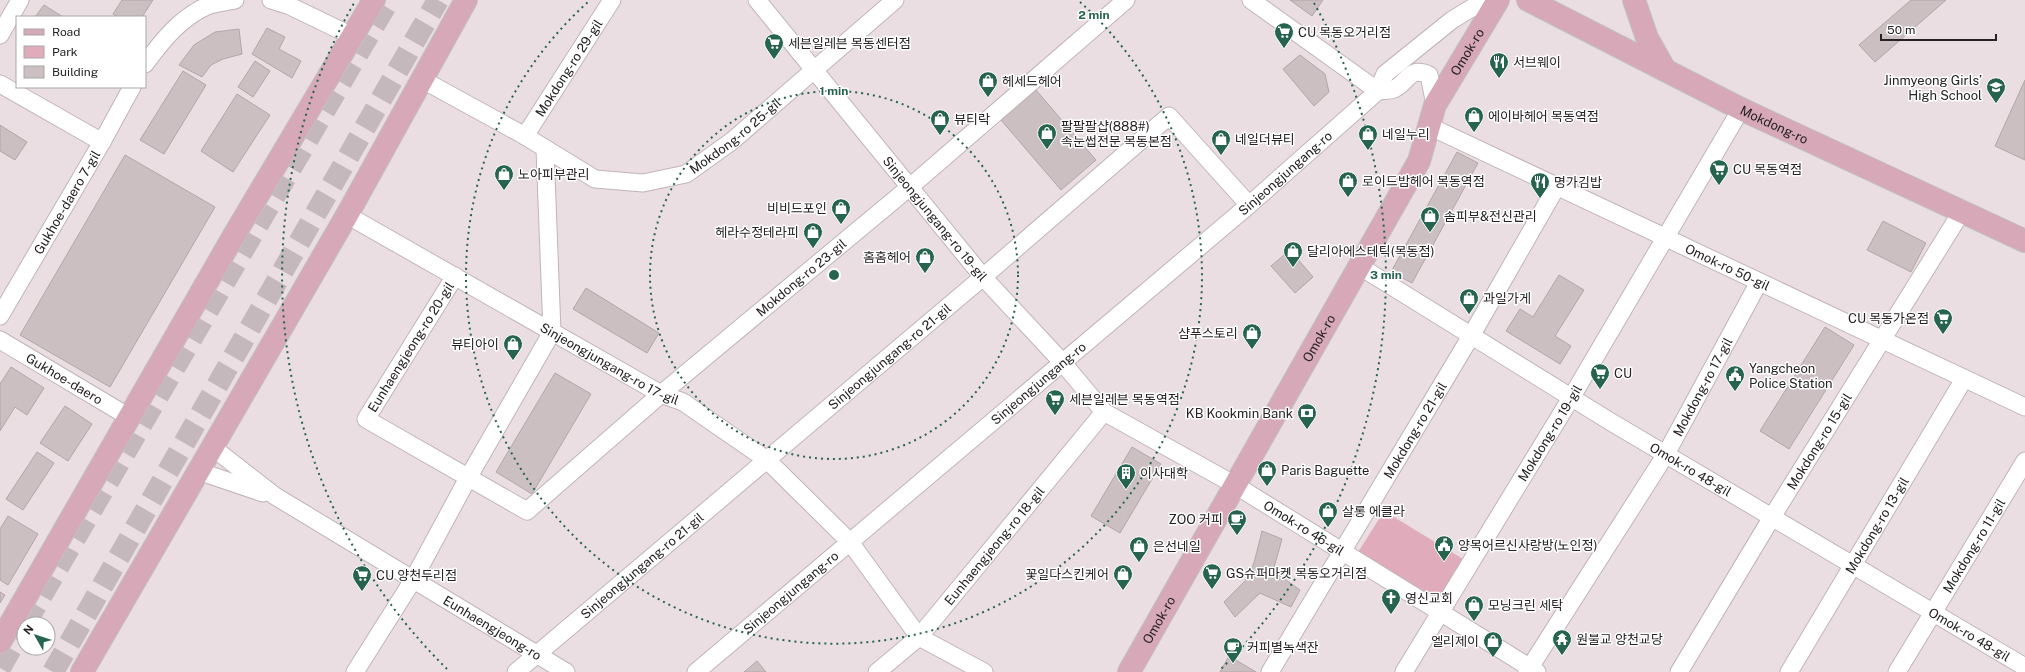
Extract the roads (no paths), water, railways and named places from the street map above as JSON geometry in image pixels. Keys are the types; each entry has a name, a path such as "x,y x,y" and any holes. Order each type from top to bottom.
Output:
{"main road":[{"path":"0,642 128,417 374,0"},
{"path":"425,76 443,15 451,0"},
{"path":"82,672 347,215 466,0"},
{"name":"Omok-ro","path":"1129,672 1418,161 1436,105 1498,0"},
{"name":"Mokdong-ro","path":"1528,0 1741,108 2025,241"},
{"path":"1634,0 1647,38 1665,70"}],"street":[{"path":"0,35 20,0"},
{"path":"146,63 178,24 206,3 235,0"},
{"path":"271,0 290,6 352,36"},
{"name":"Mokdong-ro 29-gil","path":"524,136 612,0"},
{"name":"Sinjeongjungang-ro 19-gil","path":"757,0 911,186 983,277 1062,362 1104,412"},
{"name":"Mokdong-ro 25-gil","path":"425,76 595,179 643,183 686,174 732,141 895,0"},
{"name":"Mokdong-ro 23-gil","path":"468,478 527,511 661,394 911,186 1126,0"},
{"path":"1251,0 1378,91"},
{"name":"Sinjeongjungang-ro","path":"696,672 1248,205 1378,91 1385,74 1452,20 1485,0"},
{"name":"Sinjeongjungang-ro","path":"1378,91 1394,89 1413,72 1421,71 1429,75 1436,105"},
{"path":"0,84 102,142"},
{"name":"Gukhoe-daero 7-gil","path":"0,316 102,142 131,88"},
{"name":"Mokdong-ro 19-gil","path":"1404,672 1572,398 1741,108"},
{"name":"Sinjeongjungang-ro 21-gil","path":"516,672 983,277 1169,116 1248,205"},
{"name":"Omok-ro 50-gil","path":"1430,126 2025,407"},
{"path":"356,672 413,580 468,478 552,332 545,149"},
{"name":"Mokdong-ro 21-gil","path":"1270,672 1471,336 1557,186"},
{"name":"Mokdong-ro 15-gil","path":"1679,672 1772,517 1962,212"},
{"name":"Sinjeongjungang-ro 17-gil","path":"347,215 661,394 683,402 767,460 850,542 920,637"},
{"name":"Omok-ro 48-gil","path":"1359,266 1572,398 2025,667"},
{"name":"Eunhaengjeong-ro 20-gil","path":"455,276 366,419 468,478"},
{"name":"Mokdong-ro 17-gil","path":"1531,671 1666,454 1759,282"},
{"name":"Gukhoe-daero","path":"0,340 128,417"},
{"name":"Mokdong-ro 13-gil","path":"1789,672 1854,566 1964,379"},
{"name":"Omok-ro 46-gil","path":"1104,412 1235,486 1531,671"},
{"name":"Eunhaengjeong-ro 18-gil","path":"877,672 920,637 1104,412"},
{"name":"Eunhaengjeong-ro","path":"212,447 275,496 566,672"},
{"name":"Mokdong-ro 11-gil","path":"1897,672 2025,461"},
{"name":"Eunhaengjeong-ro","path":"198,471 275,496"},
{"path":"920,637 975,670"}],"tunnel":[{"path":"30,616 389,0"},
{"path":"53,672 438,0"},
{"path":"0,668 16,640"}],"place":[{"name":"CU 목동오거리점","path":"1284,49"},
{"name":"세븐일레븐 목동센터점","path":"774,60"},
{"name":"서브웨이","path":"1499,79"},
{"name":"헤세드헤어","path":"988,98"},
{"name":"Jinmyeong Girls’ High School","path":"1996,104"},
{"name":"에이바헤어 목동역점","path":"1474,133"},
{"name":"뷰티락","path":"940,136"},
{"name":"팔팔팔샵(888#) 속눈썹전문 목동본점","path":"1047,150"},
{"name":"네일누리","path":"1368,151"},
{"name":"네일더뷰티","path":"1221,156"},
{"name":"CU 목동역점","path":"1719,186"},
{"name":"노아피부관리","path":"504,191"},
{"name":"로이드밤헤어 목동역점","path":"1348,198"},
{"name":"명가김밥","path":"1540,199"},
{"name":"비비드포인","path":"841,225"},
{"name":"솜피부&전신관리","path":"1430,233"},
{"name":"헤라수정테라피","path":"813,249"},
{"name":"달리아에스테틱(목동점)","path":"1293,268"},
{"name":"홈홈헤어","path":"925,274"},
{"name":"과일가게","path":"1469,315"},
{"name":"CU 목동가온점","path":"1943,335"},
{"name":"샴푸스토리","path":"1252,350"},
{"name":"뷰티아이","path":"513,361"},
{"name":"CU","path":"1600,390"},
{"name":"Yangcheon Police Station","path":"1735,392"},
{"name":"세븐일레븐 목동역점","path":"1055,416"},
{"name":"KB Kookmin Bank","path":"1307,430"},
{"name":"Paris Baguette","path":"1267,487"},
{"name":"이사대학","path":"1126,490"},
{"name":"살롱 에클라","path":"1328,528"},
{"name":"ZOO 커피","path":"1237,536"},
{"name":"양목어르신사랑방(노인정)","path":"1444,562"},
{"name":"은선네일","path":"1139,563"},
{"name":"GS슈퍼마켓 목동오거리점","path":"1212,590"},
{"name":"꽃일다스킨케어","path":"1123,591"},
{"name":"CU 양천두리점","path":"362,592"},
{"name":"영신교회","path":"1391,615"},
{"name":"모닝크린 세탁","path":"1474,622"},
{"name":"원불교 양천교당","path":"1562,656"},
{"name":"엘리제이","path":"1493,658"},
{"name":"커피별녹색잔","path":"1233,664"}]}
